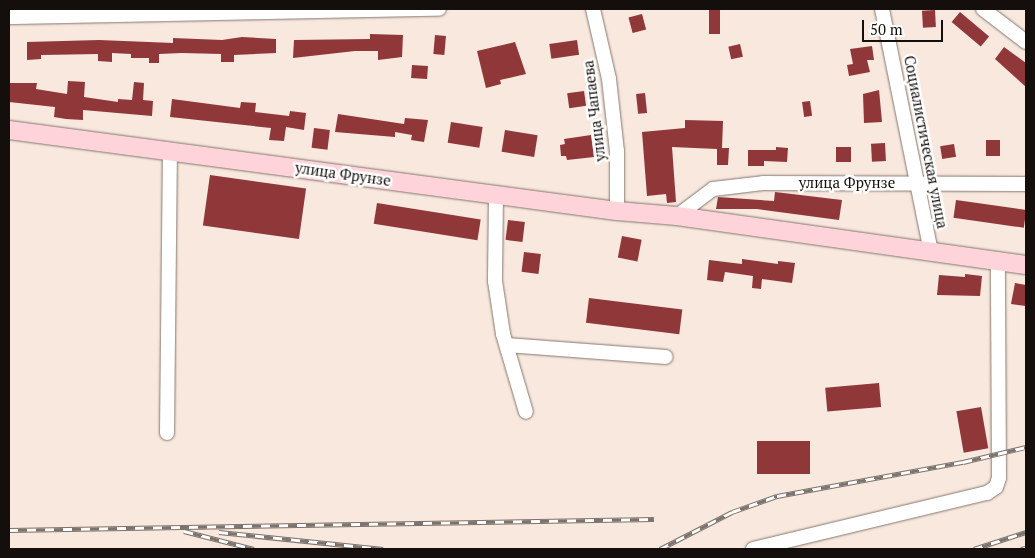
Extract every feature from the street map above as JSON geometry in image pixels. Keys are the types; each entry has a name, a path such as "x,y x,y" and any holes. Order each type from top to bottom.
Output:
{"main road":[{"name":"улица Фрунзе","path":"9,130 617,211 677,216 1026,265"}],"street":[{"path":"9,17 439,9"},
{"name":"улица Чапаева","path":"593,9 609,79 617,151 617,211"},
{"name":"Социалистическая улица","path":"882,9 931,252"},
{"path":"983,9 1026,42"},
{"path":"167,433 170,151"},
{"name":"улица Фрунзе","path":"677,216 713,189 763,183 917,182 1026,184"},
{"path":"496,195 495,281 507,345 526,412"},
{"path":"753,549 987,493 996,487 999,478 998,261"},
{"path":"507,345 666,357"}],"building":[{"path":"709,9 720,9 720,34 709,34"},
{"path":"935,10 936,27 923,28 922,11"},
{"path":"960,12 989,36 981,46 952,22"},
{"path":"642,14 646,29 633,33 628,18"},
{"path":"370,34 403,35 402,57 378,60 378,51 355,51 293,58 294,40 370,39"},
{"path":"435,35 446,36 444,55 433,54"},
{"path":"242,37 276,39 276,53 234,55 234,62 221,62 221,54 182,53 159,54 159,63 149,63 149,58 131,58 131,54 112,53 112,62 98,61 98,54 41,55 41,59 27,60 27,42 99,40 173,43 173,38 222,40"},
{"path":"577,40 579,55 551,59 549,44"},
{"path":"515,42 526,74 500,80 501,84 486,88 477,51"},
{"path":"740,44 743,57 731,59 728,47"},
{"path":"872,46 874,60 867,60 870,72 849,76 847,65 853,64 850,49"},
{"path":"1004,47 1026,63 1026,87 995,59"},
{"path":"412,65 428,66 427,79 411,78"},
{"path":"68,81 85,82 84,97 118,102 118,99 132,100 134,82 144,83 143,100 153,101 152,116 83,110 83,120 66,119 54,117 55,107 9,102 9,83 37,83 36,89 67,94"},
{"path":"879,90 882,122 864,123 863,94"},
{"path":"584,91 586,106 569,108 567,93"},
{"path":"645,93 647,113 638,114 636,94"},
{"path":"172,99 240,108 241,102 256,103 255,112 289,116 290,111 306,113 304,130 286,127 284,141 269,140 271,128 170,117"},
{"path":"810,101 812,116 804,117 802,102"},
{"path":"338,114 404,124 405,118 428,120 424,142 411,140 412,135 395,132 395,137 335,132"},
{"path":"685,120 723,121 722,148 729,148 728,165 717,165 717,149 672,147 676,202 667,203 666,194 647,196 642,132 685,128"},
{"path":"451,122 483,127 479,148 448,143"},
{"path":"314,128 330,130 327,150 312,148"},
{"path":"505,130 538,135 534,157 502,152"},
{"path":"591,135 594,157 567,160 566,156 561,156 560,145 565,144 564,139"},
{"path":"986,140 1000,140 1000,156 986,156"},
{"path":"885,143 886,161 872,162 871,144"},
{"path":"954,144 956,157 942,159 940,146"},
{"path":"776,147 788,148 787,162 764,161 764,166 748,166 748,150 776,150"},
{"path":"836,147 851,147 851,162 836,162"},
{"path":"210,175 306,188 299,239 203,226"},
{"path":"775,192 842,200 839,220 757,209 716,209 718,197 774,201"},
{"path":"956,200 1026,210 1024,228 953,218"},
{"path":"377,203 481,219 477,240 374,224"},
{"path":"508,220 525,222 522,242 506,240"},
{"path":"622,236 642,240 637,261 618,258"},
{"path":"524,252 541,254 538,274 522,272"},
{"path":"742,259 778,264 778,261 795,263 792,283 762,279 761,289 752,288 753,276 725,272 723,282 707,280 709,260 742,264"},
{"path":"965,274 982,276 980,296 937,295 939,275 965,277"},
{"path":"1015,283 1026,285 1026,306 1011,304"},
{"path":"589,298 682,309 679,334 586,323"},
{"path":"879,383 881,407 827,412 825,388"},
{"path":"981,407 988,448 964,453 956,411"},
{"path":"757,441 810,441 810,474 757,474"}],"railway":[{"path":"660,549 732,512 777,496 963,462 1026,447"},
{"path":"9,530 654,519"},
{"path":"184,531 254,549"},
{"path":"219,532 383,549"},
{"path":"974,549 1026,532"},
{"path":"1021,549 1026,548"}]}
